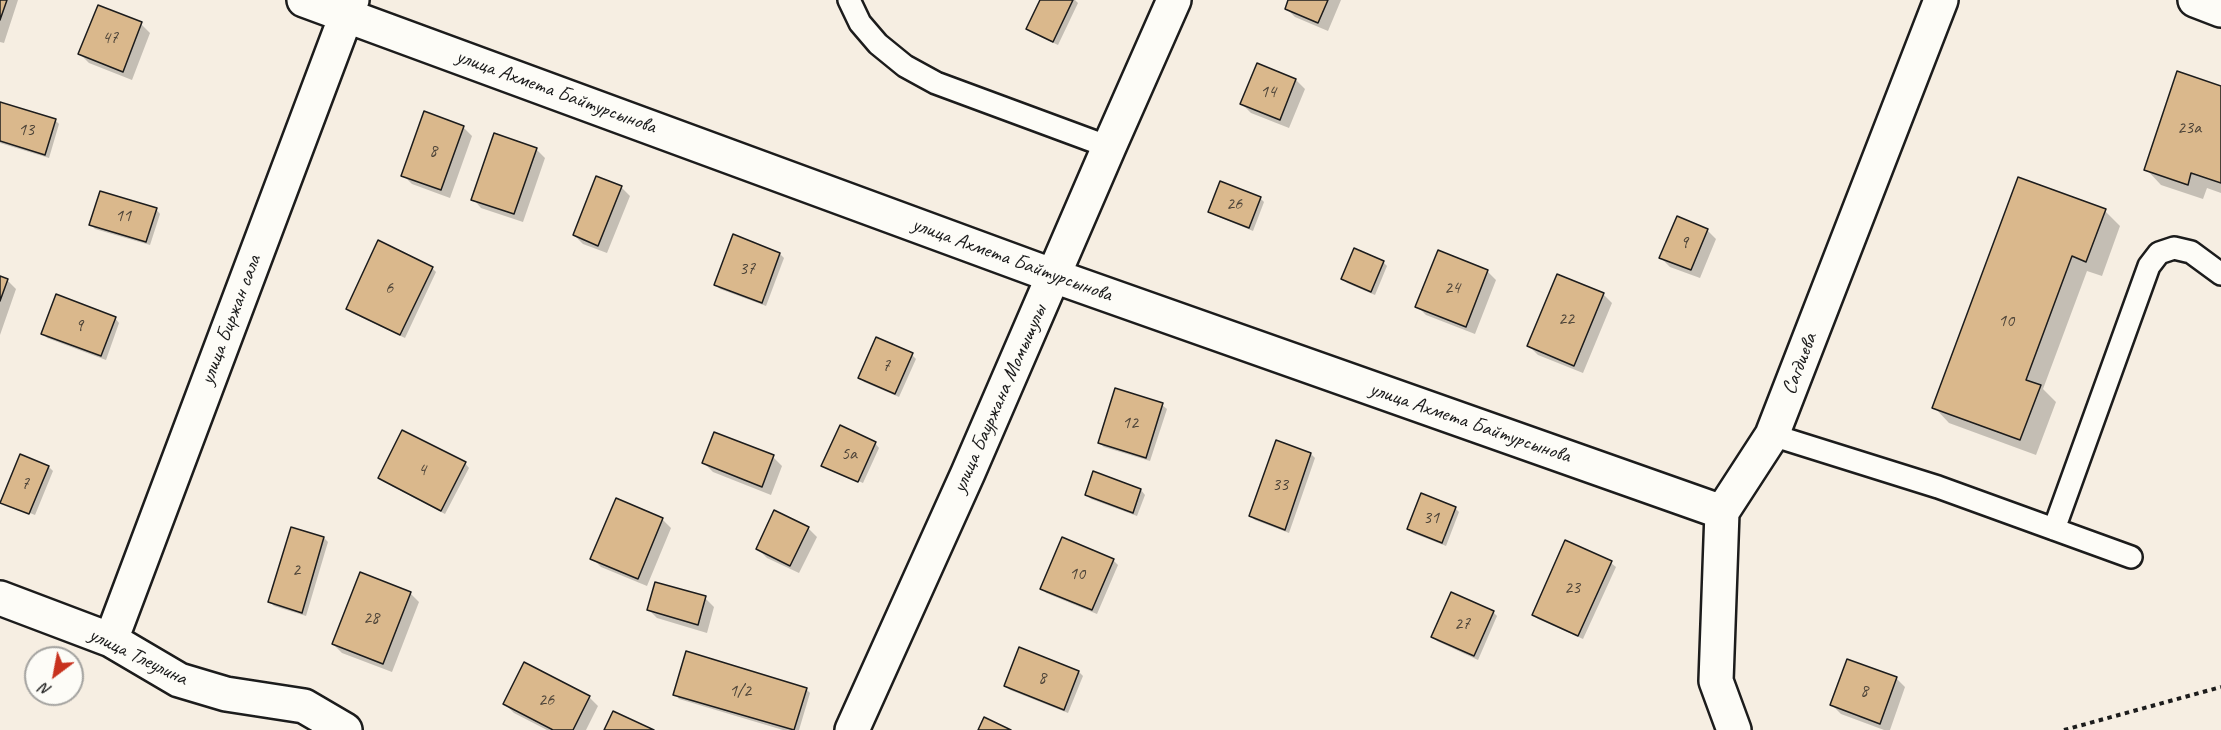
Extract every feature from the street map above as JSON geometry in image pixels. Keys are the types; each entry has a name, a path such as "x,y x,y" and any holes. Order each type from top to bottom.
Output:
{"street":[{"name":"улица Ахмета Байтурсынова","path":"304,0 349,8 1054,276 1722,512"},
{"name":"улица Бауржана Момышулы","path":"852,730 964,484 1174,0"},
{"name":"Сагдиева","path":"1722,512 1772,435 1941,0"},
{"path":"2195,0 2221,10"},
{"name":"улица Биржан сала","path":"111,640 349,8"},
{"path":"1722,512 1716,681 1734,730"},
{"name":"улица Тлеулина","path":"0,598 111,640 179,680 226,694 304,705 345,730"}],"lane":[{"path":"849,0 860,23 872,37 905,66 936,83 1109,147"},
{"path":"2054,529 2149,266 2159,254 2174,248 2191,252 2221,274"},
{"path":"1772,435 1938,487 2131,556"}],"path":[{"path":"2064,730 2221,687"}],"building":[{"path":"0,0 7,0 0,20"},
{"path":"1040,0 1073,0 1053,42 1026,29"},
{"path":"1288,0 1328,0 1318,23 1285,9"},
{"path":"98,5 142,22 123,72 78,54"},
{"path":"1257,63 1296,79 1280,120 1240,104"},
{"path":"2177,71 2221,86 2221,183 2191,173 2188,185 2144,170"},
{"path":"0,102 56,119 45,155 0,141"},
{"path":"424,111 464,126 441,190 401,176"},
{"path":"494,133 537,148 514,214 471,200"},
{"path":"596,176 622,186 598,246 573,235"},
{"path":"2018,177 2106,209 2086,262 2072,256 2026,380 2041,385 2020,440 1932,408"},
{"path":"1220,181 1261,197 1249,228 1208,212"},
{"path":"100,191 157,208 146,242 89,225"},
{"path":"1677,216 1708,229 1691,270 1659,258"},
{"path":"733,234 780,253 762,303 714,285"},
{"path":"378,240 433,267 400,335 346,309"},
{"path":"1354,248 1384,261 1371,292 1341,279"},
{"path":"1438,250 1488,270 1466,327 1415,307"},
{"path":"1557,274 1604,293 1574,366 1527,346"},
{"path":"0,276 8,279 0,301"},
{"path":"56,294 116,317 101,356 41,334"},
{"path":"876,337 913,353 895,394 858,378"},
{"path":"1115,388 1163,403 1146,458 1098,443"},
{"path":"840,425 876,442 858,482 821,466"},
{"path":"402,430 466,462 441,511 378,478"},
{"path":"714,432 774,455 762,487 702,463"},
{"path":"1276,440 1311,453 1285,530 1249,516"},
{"path":"20,454 49,466 29,514 0,503"},
{"path":"1093,471 1141,489 1133,513 1085,495"},
{"path":"1421,493 1456,507 1442,543 1407,529"},
{"path":"616,498 663,518 638,579 590,559"},
{"path":"774,510 809,527 790,566 756,549"},
{"path":"291,527 324,537 302,613 268,602"},
{"path":"1062,537 1114,559 1092,610 1040,589"},
{"path":"1565,540 1612,561 1578,636 1532,615"},
{"path":"360,572 411,592 383,664 332,644"},
{"path":"655,582 706,596 698,625 647,610"},
{"path":"1451,592 1494,611 1474,656 1431,637"},
{"path":"1019,647 1079,671 1064,710 1004,686"},
{"path":"686,651 807,688 794,730 673,695"},
{"path":"1847,659 1897,677 1880,724 1830,705"},
{"path":"524,662 590,696 573,730 553,730 503,704"},
{"path":"613,711 654,730 604,730"},
{"path":"984,717 1011,730 978,730"}]}
